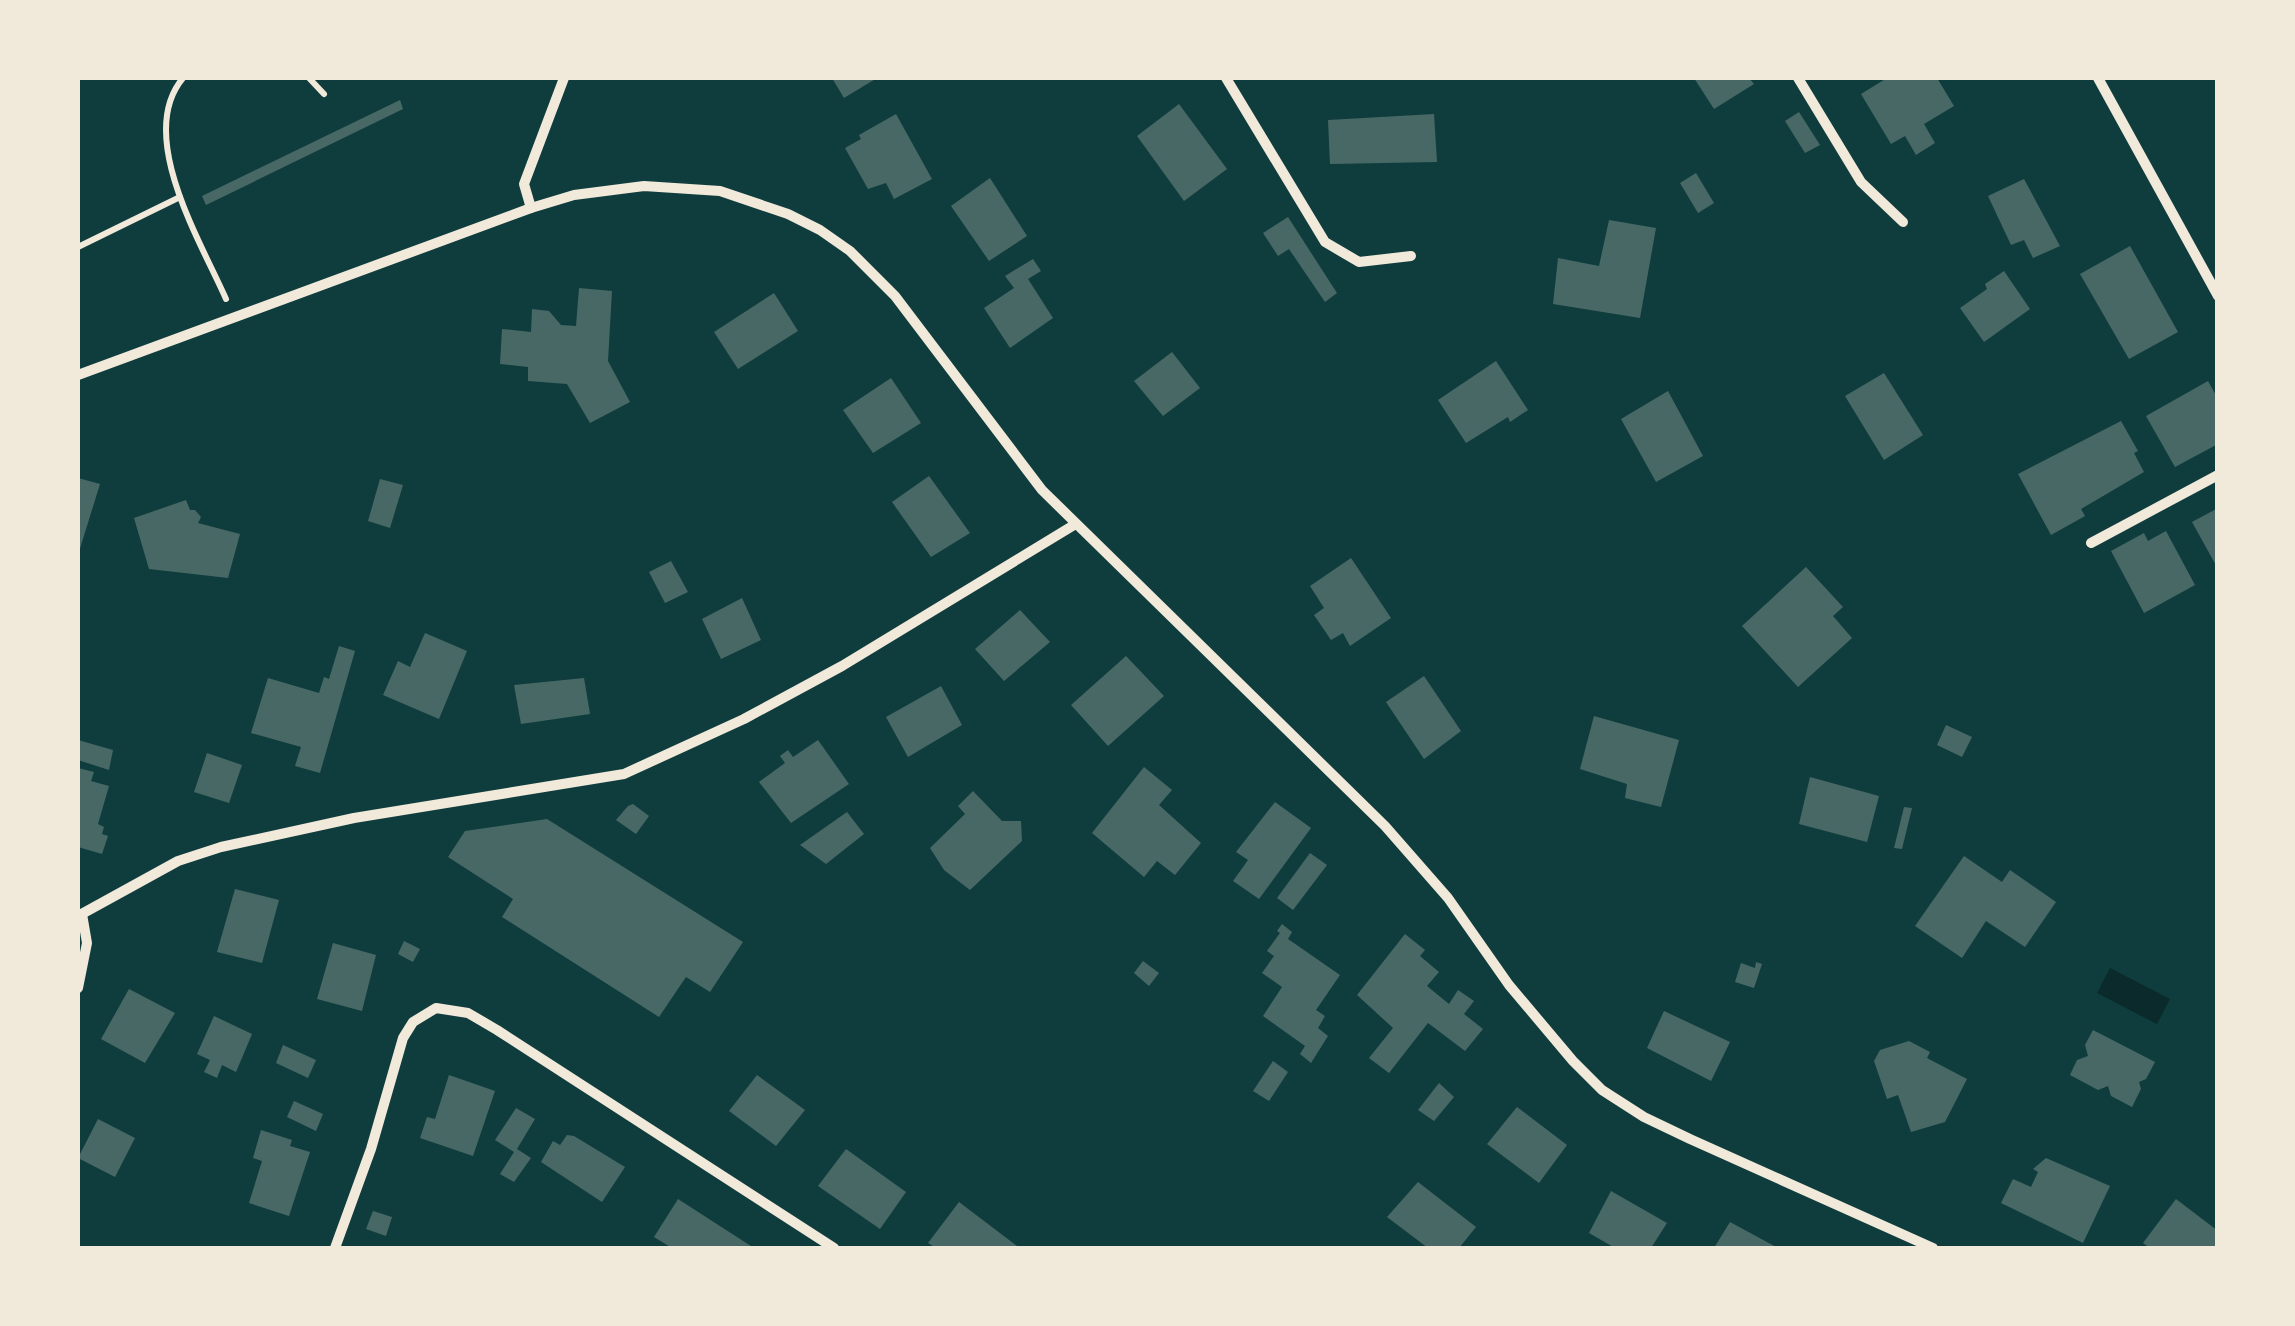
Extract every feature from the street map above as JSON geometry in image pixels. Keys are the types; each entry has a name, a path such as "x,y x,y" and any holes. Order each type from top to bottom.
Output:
{"street":[{"path":"531,208 524,184 564,78"},
{"path":"1226,78 1325,242 1360,262 1411,256"},
{"path":"1798,78 1861,182 1903,222"},
{"path":"2098,78 2218,296"},
{"path":"78,375 531,208 612,189 644,186 720,191 753,200 820,230 850,251 894,296 1042,490 1074,524 1385,826 1448,898 1509,985 1602,1090 1690,1140 1933,1248"},
{"path":"2091,543 2218,474"},
{"path":"78,988 87,943 80,915 178,861 354,818 624,774 744,719 842,666 1074,524"},
{"path":"335,1248 371,1149 403,1038 413,1022 436,1008 468,1013 497,1030 834,1248"}],"path":[{"path":"182,78 174,87 168,109 170,168 234,318"},
{"path":"309,78 324,94"},
{"path":"78,247 180,196"}],"water":[{"path":"2110,968 2170,999 2157,1024 2097,993"}],"building":[{"path":"832,78 877,78 844,98"},
{"path":"1694,78 1749,78 1754,84 1714,109"},
{"path":"1887,78 1937,78 1954,106 1924,124 1935,143 1916,155 1905,136 1891,144 1861,94"},
{"path":"400,100 403,109 206,205 202,196"},
{"path":"1179,104 1227,169 1184,201 1137,136"},
{"path":"1799,112 1820,145 1805,153 1785,121"},
{"path":"896,114 932,179 894,199 886,183 868,189 845,148 861,139 859,135"},
{"path":"1434,114 1437,162 1330,164 1328,120"},
{"path":"1696,173 1714,203 1698,213 1680,183"},
{"path":"990,178 1027,236 989,261 951,206"},
{"path":"2024,179 2060,246 2033,258 2024,240 2011,245 1988,196"},
{"path":"1288,217 1337,293 1325,302 1289,249 1278,256 1263,233"},
{"path":"1609,220 1656,228 1640,318 1553,304 1558,258 1599,266"},
{"path":"2130,246 2178,332 2129,359 2080,274"},
{"path":"1033,259 1041,271 1028,279 1053,318 1010,348 984,308 1014,288 1005,276"},
{"path":"2004,271 2030,309 1984,342 1960,308"},
{"path":"579,288 612,291 608,361 630,402 590,423 567,384 528,381 528,367 500,364 502,329 531,332 532,309 549,311 561,325 576,326"},
{"path":"774,293 798,331 738,369 714,332"},
{"path":"1172,352 1200,388 1163,416 1134,381"},
{"path":"1496,361 1528,410 1510,422 1508,417 1466,443 1438,400"},
{"path":"1884,373 1923,435 1884,460 1845,396"},
{"path":"891,378 921,423 873,453 843,410"},
{"path":"2208,381 2218,399 2218,444 2175,467 2146,416"},
{"path":"1668,391 1703,456 1656,482 1621,419"},
{"path":"2121,421 2138,451 2134,453 2144,472 2081,509 2085,516 2051,535 2018,474"},
{"path":"929,476 970,533 931,557 892,502"},
{"path":"78,478 100,484 78,555"},
{"path":"380,479 403,485 390,528 368,521"},
{"path":"186,500 190,510 201,517 198,523 240,534 228,578 149,569 134,518"},
{"path":"2218,508 2218,569 2192,522"},
{"path":"2166,531 2195,585 2144,613 2111,551 2144,533 2148,541"},
{"path":"1351,558 1391,618 1350,646 1343,633 1331,640 1314,615 1324,608 1310,586"},
{"path":"671,561 688,592 665,603 649,572"},
{"path":"1806,567 1843,607 1833,616 1852,638 1798,687 1742,626"},
{"path":"742,598 761,640 721,659 702,619"},
{"path":"1020,610 1050,642 1004,681 975,649"},
{"path":"425,633 467,651 439,719 383,695 398,661 410,667"},
{"path":"339,646 355,651 320,773 295,766 301,747 251,733 268,678 319,693 324,677 329,679"},
{"path":"1126,656 1164,696 1108,746 1071,705"},
{"path":"1424,676 1461,731 1424,759 1386,702"},
{"path":"584,678 590,714 521,724 514,685"},
{"path":"941,686 962,725 908,757 886,717"},
{"path":"1594,716 1679,740 1661,807 1625,798 1627,784 1580,769"},
{"path":"1946,725 1972,737 1962,757 1937,745"},
{"path":"78,740 113,750 109,770 78,760"},
{"path":"818,740 849,784 791,823 759,782 785,763 780,756 788,750 793,757"},
{"path":"207,753 242,765 229,803 194,792"},
{"path":"1144,767 1172,790 1159,805 1201,843 1175,875 1157,861 1144,877 1092,833"},
{"path":"78,768 94,772 91,781 109,786 98,824 104,827 102,834 108,836 102,854 78,847"},
{"path":"1810,777 1879,796 1867,842 1799,824"},
{"path":"973,791 1002,821 1021,821 1022,841 970,890 944,870 930,848 965,814 958,806"},
{"path":"1275,802 1311,828 1259,899 1233,881 1248,860 1236,852"},
{"path":"633,804 649,816 636,834 616,820"},
{"path":"1904,807 1912,808 1902,849 1894,848"},
{"path":"847,812 864,834 826,864 800,845"},
{"path":"547,819 743,942 710,992 686,977 659,1017 502,917 513,899 448,857 465,831"},
{"path":"1310,853 1327,865 1293,910 1277,898"},
{"path":"1964,856 2002,882 2010,870 2056,902 2025,947 1986,921 1962,958 1915,926"},
{"path":"235,889 279,900 262,963 217,952"},
{"path":"1282,924 1292,932 1288,939 1340,975 1316,1010 1325,1016 1318,1028 1328,1036 1311,1063 1300,1054 1305,1046 1263,1016 1282,987 1262,973 1274,956 1267,951"},
{"path":"1405,934 1425,950 1420,956 1439,972 1427,986 1449,1004 1458,990 1474,1001 1464,1014 1483,1029 1465,1051 1428,1023 1389,1073 1369,1058 1393,1028 1357,995"},
{"path":"404,941 420,949 413,962 398,954"},
{"path":"333,943 376,955 362,1011 317,999"},
{"path":"1143,961 1159,973 1149,986 1134,973"},
{"path":"1756,962 1762,964 1754,988 1735,982 1741,963 1755,968"},
{"path":"129,989 175,1013 145,1063 101,1039"},
{"path":"1664,1011 1730,1042 1711,1081 1647,1048"},
{"path":"214,1016 252,1034 236,1072 222,1065 217,1078 204,1072 210,1060 197,1054"},
{"path":"2093,1030 2155,1062 2146,1079 2139,1082 2141,1089 2132,1107 2111,1096 2108,1086 2098,1090 2070,1075 2077,1060 2088,1056 2085,1045"},
{"path":"1909,1041 1930,1052 1927,1058 1967,1079 1945,1122 1911,1132 1898,1095 1887,1099 1874,1061 1880,1050"},
{"path":"283,1045 316,1060 308,1078 276,1063"},
{"path":"1273,1061 1288,1072 1269,1101 1253,1091"},
{"path":"449,1075 495,1091 473,1156 420,1138 427,1117 435,1119"},
{"path":"757,1075 805,1110 776,1146 729,1111"},
{"path":"1439,1083 1454,1097 1434,1121 1418,1110"},
{"path":"294,1101 323,1114 316,1131 287,1117"},
{"path":"1517,1107 1567,1145 1539,1183 1487,1144"},
{"path":"516,1108 535,1119 517,1149 531,1158 514,1182 500,1174 514,1152 495,1140"},
{"path":"98,1119 135,1138 115,1177 78,1158"},
{"path":"261,1130 292,1140 290,1146 310,1152 289,1216 249,1203 262,1161 253,1158"},
{"path":"567,1135 625,1167 602,1202 541,1162 553,1141 560,1145"},
{"path":"846,1149 906,1192 880,1229 818,1186"},
{"path":"2046,1158 2110,1186 2083,1243 2001,1203 2013,1179 2031,1187 2038,1172 2033,1169"},
{"path":"1418,1182 1476,1227 1459,1248 1428,1248 1387,1217"},
{"path":"1611,1191 1667,1223 1651,1248 1615,1248 1589,1233"},
{"path":"678,1199 754,1248 672,1248 654,1237"},
{"path":"2176,1199 2218,1231 2218,1243 2213,1248 2150,1248 2143,1243"},
{"path":"959,1202 1017,1246 936,1248 928,1243"},
{"path":"373,1211 392,1217 386,1236 366,1229"},
{"path":"1730,1222 1778,1248 1714,1248"}]}
